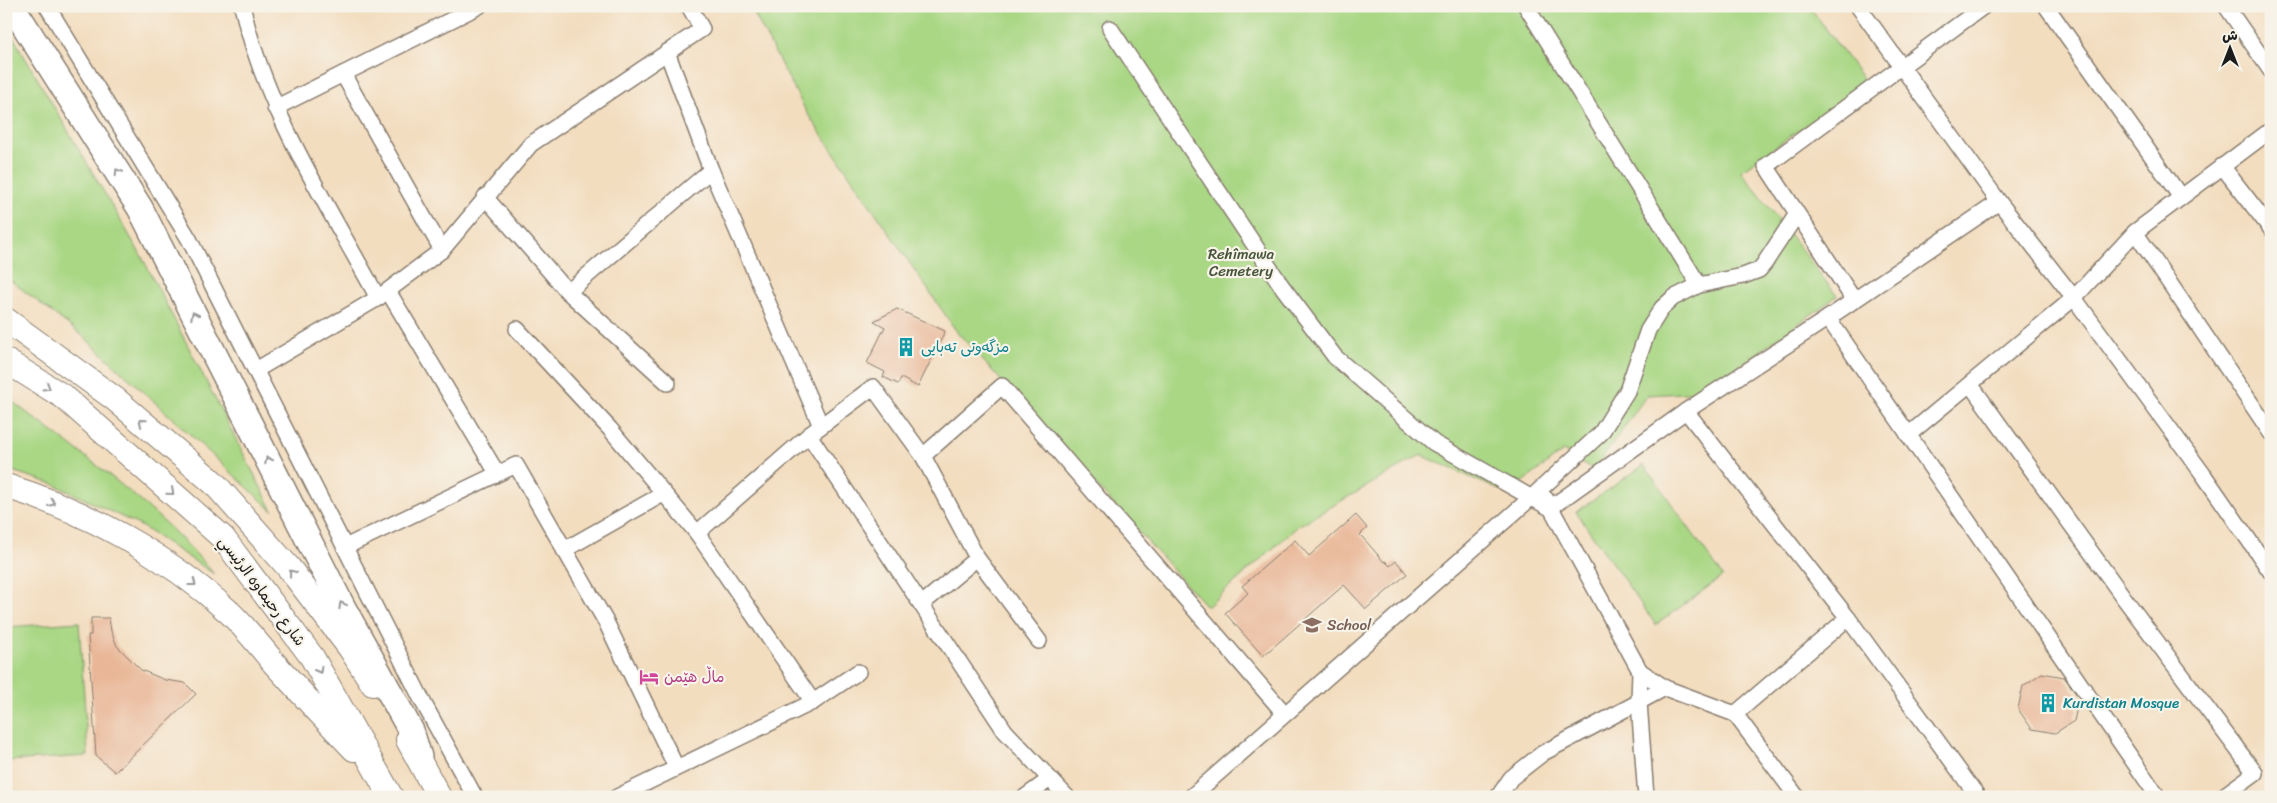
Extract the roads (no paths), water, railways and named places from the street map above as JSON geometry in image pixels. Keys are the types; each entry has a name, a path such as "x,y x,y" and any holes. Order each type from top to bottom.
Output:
{"highway":[{"path":"12,6 140,208 338,597 411,731 419,757"}],"main road":[{"name":"شارع رحيماوه الرئيسي","path":"6,320 115,399 214,483 289,568 350,648 419,757 439,797"},
{"name":"شارع رحيماوه الرئيسي","path":"6,361 64,397 223,538 312,657 387,789"},
{"path":"6,486 74,512 112,531 182,575 208,594 236,620 387,789"}],"street":[{"path":"47,6 190,239 424,704 475,797"},
{"path":"242,6 249,36 275,108 383,294 497,473"},
{"path":"275,108 479,6"},
{"path":"256,370 383,294 442,250 531,144 702,29 689,6"},
{"path":"1526,6 1699,286"},
{"path":"1858,6 1999,202 2074,298 2203,474 2271,572"},
{"path":"1854,300 1766,166 1984,6"},
{"path":"2046,6 2180,196"},
{"path":"2226,6 2271,71"},
{"path":"1110,28 1281,285 1335,357 1434,443 1536,493 1550,508 1640,671 1665,688 1736,714 1797,797"},
{"path":"668,52 711,170 815,430 922,604 1006,731 1067,797"},
{"path":"343,74 442,250"},
{"path":"1908,435 2074,298 2135,232 2180,196 2271,130"},
{"path":"2222,166 2268,220"},
{"path":"568,292 711,170"},
{"path":"485,197 568,292 668,384"},
{"path":"1550,508 1686,411 1828,318 1999,202"},
{"path":"1191,797 1284,713 1536,493 1601,433 1618,409 1636,370 1648,330 1654,318 1673,298 1699,286 1743,276 1759,270 1797,214"},
{"path":"2135,232 2271,434"},
{"path":"1828,318 2158,797"},
{"path":"517,329 610,429 697,533 813,702"},
{"path":"1970,384 2124,598 2255,774 2222,797"},
{"path":"923,456 1002,386 1284,713"},
{"path":"697,533 815,430 873,387 923,456 977,558 1039,641"},
{"path":"1686,411 1848,618 1978,797"},
{"path":"345,547 516,465 606,622 676,767"},
{"path":"564,550 663,494"},
{"path":"922,604 977,558"},
{"path":"1736,714 1848,618"},
{"path":"1640,671 1639,702 1646,797"},
{"path":"617,797 813,702 858,672"},
{"path":"1498,797 1511,778 1542,753 1665,688"},
{"path":"1025,797 1050,779"}],"place":[{"name":"مزگەوتی تەبایی","path":"906,347"},
{"name":"School","path":"1312,625"},
{"name":"ماڵ هێمن","path":"649,677"},
{"name":"Kurdistan Mosque","path":"2048,703"}],"park label":[{"name":"Rehîmawa Cemetery","path":"1241,262"}]}
